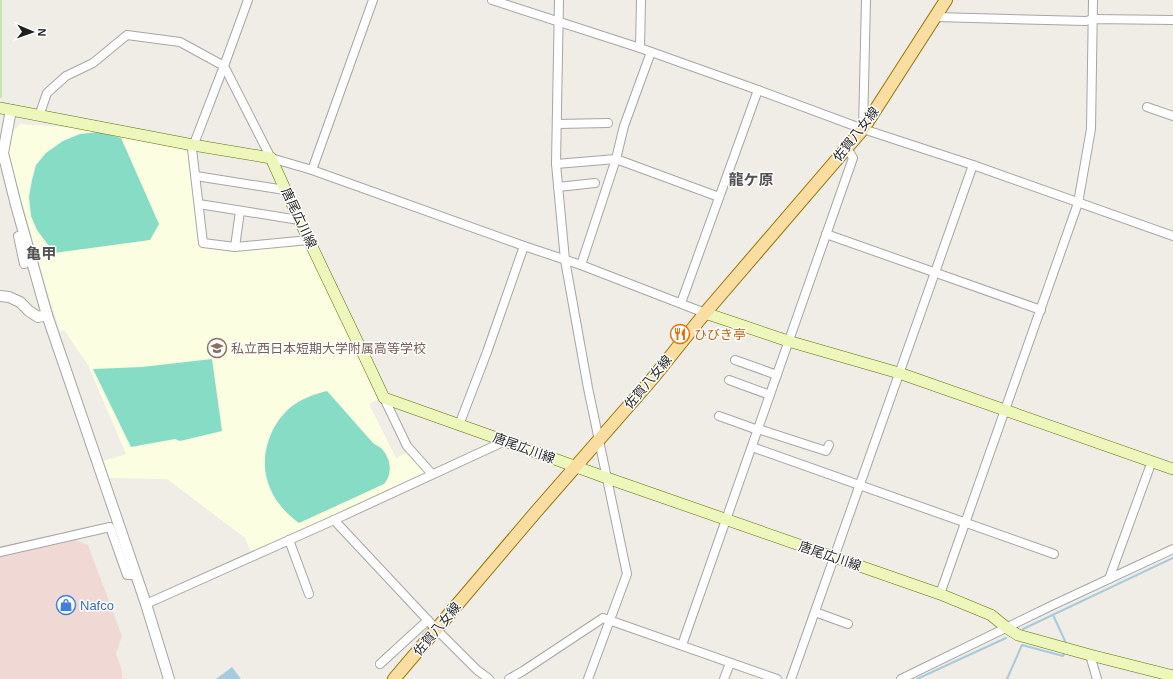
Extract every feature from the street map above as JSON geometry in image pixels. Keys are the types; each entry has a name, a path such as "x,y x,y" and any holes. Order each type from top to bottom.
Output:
{"main road":[{"name":"佐賀八女線","path":"394,679 437,630 534,513 653,378 705,313 863,129 946,0"},
{"path":"5,109 193,145 271,158"},
{"name":"唐尾広川線","path":"271,158 384,398 726,520 940,594 990,615 1019,635 1173,676"},
{"path":"705,313 788,342 899,373 1173,469"}],"street":[{"path":"248,0 192,148 204,244 235,247 309,240"},
{"path":"312,170 373,0"},
{"path":"492,0 640,48 863,129 973,165 1173,236"},
{"path":"559,0 556,164 564,260 588,388 628,574 588,679"},
{"path":"640,48 641,0"},
{"path":"863,129 866,0"},
{"path":"940,594 1078,203 1091,129 1093,0"},
{"path":"936,17 1086,21 1093,19 1173,20"},
{"path":"39,116 47,93 66,76 93,63 127,35 180,42 224,66 271,158 312,170 581,265 705,313"},
{"path":"581,265 616,159 624,126 651,52"},
{"path":"681,303 758,90"},
{"path":"1147,107 1173,116"},
{"path":"5,109 3,154 47,315 146,604 169,679"},
{"path":"557,124 608,123"},
{"path":"682,645 853,158 847,148"},
{"path":"556,164 616,159 719,197"},
{"path":"791,679 973,165"},
{"path":"196,176 286,190"},
{"path":"558,187 594,183"},
{"path":"199,204 299,220"},
{"path":"235,247 240,211"},
{"path":"24,234 18,236 24,264"},
{"path":"826,234 1041,310"},
{"path":"459,425 487,352 524,246"},
{"path":"0,296 9,297 20,302 38,317 47,315"},
{"path":"735,360 777,375"},
{"path":"729,380 770,395"},
{"path":"384,398 407,446 432,474"},
{"path":"719,416 826,451 829,445"},
{"path":"146,604 334,520 505,440"},
{"path":"752,447 1054,554"},
{"path":"1109,579 1152,461"},
{"path":"334,520 437,630 477,670 489,679"},
{"path":"0,552 110,527 127,574 136,575"},
{"path":"289,540 309,594"},
{"path":"901,679 1173,549"},
{"path":"815,612 848,624"},
{"path":"509,679 603,618 777,679"},
{"path":"380,664 428,620"},
{"path":"1090,655 1097,679"},
{"path":"724,679 730,663"}],"shaded area":[{"name":"私立西日本短期大学附属高等学校","path":"20,124 76,128 191,148 202,246 306,242 381,398 369,404 396,458 408,452 428,473 251,553 245,538 167,479 109,478 104,461 126,454 88,365 64,330 60,331 10,159 9,151 12,136 14,130"},
{"name":"Nafco","path":"71,538 88,545 122,636 116,653 122,671 122,679 0,679 0,555"}],"green space":[{"path":"0,0 2,0 2,98 0,98"},
{"path":"99,132 121,138 159,224 150,240 54,253 37,230 31,216 29,197 36,165 46,153 63,141 80,134"},
{"path":"212,359 222,431 180,441 175,439 131,447 93,369 142,367"},
{"path":"327,391 373,443 380,447 387,456 390,466 389,476 384,484 299,523 282,507 270,488 265,467 267,444 276,424 291,407 308,397"}],"water":[{"path":"232,667 241,679 216,679"}],"waterway":[{"path":"1023,629 1173,558"},
{"path":"1053,615 1066,643"},
{"path":"917,679 1006,638"},
{"path":"1007,679 1022,645 1063,656 1064,654"}],"place":[{"name":"ひびき亭","path":"680,334"},
{"name":"私立西日本短期大学附属高等学校","path":"217,348"},
{"name":"Nafco","path":"66,605"}],"district":[{"name":"龍ケ原","path":"751,179"},
{"name":"亀甲","path":"41,253"}]}
